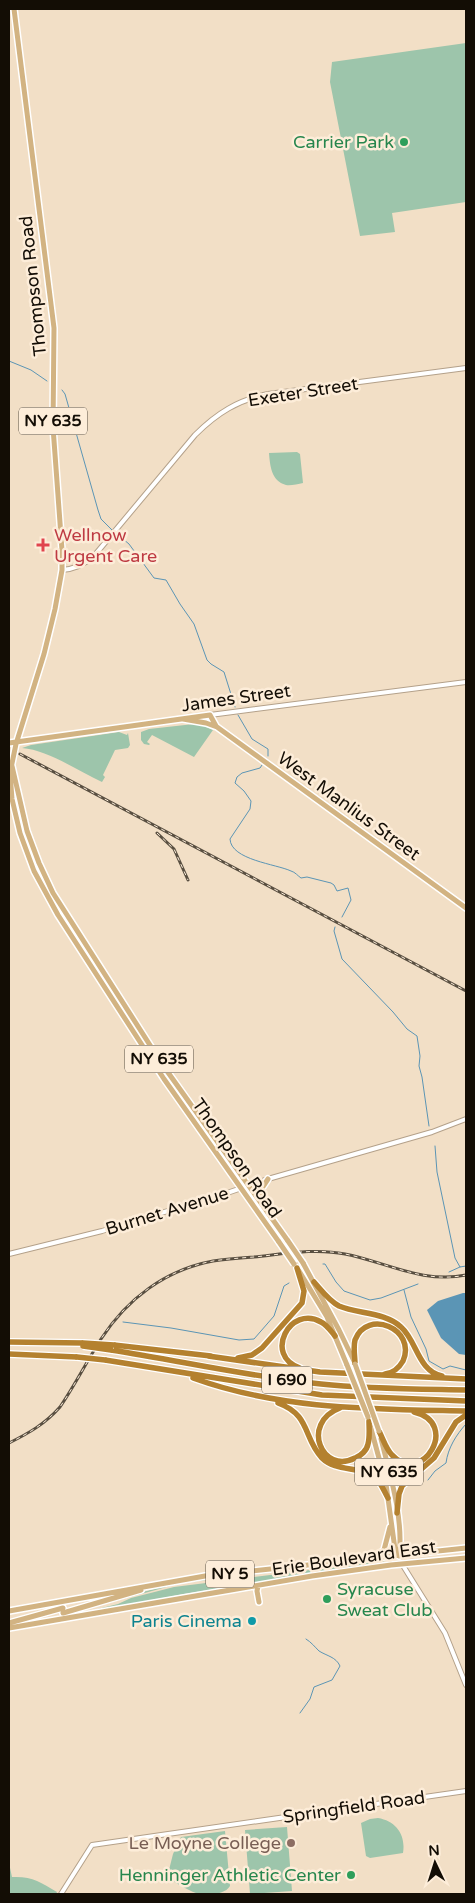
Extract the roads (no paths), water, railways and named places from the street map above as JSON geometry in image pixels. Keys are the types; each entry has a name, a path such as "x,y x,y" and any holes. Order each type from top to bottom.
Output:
{"highway":[{"path":"112,1348 242,1358 262,1348 302,1303 304,1291 296,1266"},
{"path":"314,1282 337,1305 396,1323 403,1329 428,1369 437,1375 456,1379"},
{"path":"320,1372 298,1368 286,1359 282,1348 284,1335 290,1325 296,1321 310,1318 322,1323 335,1336"},
{"path":"355,1364 356,1340 362,1330 369,1326 383,1324 395,1329 401,1334 405,1344 404,1358 391,1373 376,1376"},
{"name":"I 690","path":"9,1342 46,1342 112,1348 262,1376 322,1384 466,1390"},
{"name":"I 690","path":"9,1354 105,1360 182,1374 322,1395 466,1401"},
{"path":"208,1356 320,1372 466,1379"},
{"path":"182,1374 246,1395 269,1399 341,1408 466,1413"},
{"path":"269,1399 294,1411 302,1419 317,1451 326,1462 374,1477 380,1482 388,1498"},
{"path":"341,1408 328,1414 321,1422 319,1428 318,1434 321,1448 332,1458 343,1461 351,1460 364,1451 369,1442 369,1419"},
{"path":"379,1431 389,1452 400,1461 414,1463 430,1454 435,1444 436,1435 431,1422 421,1414 399,1410"},
{"path":"397,1513 402,1486 434,1458 456,1422 466,1413"}],"main road":[{"name":"Thompson Road","path":"14,9 54,328 53,427 62,570 44,654 16,742 10,773 17,823 41,886 146,1054 314,1293 335,1336 369,1419 380,1454 395,1549 400,1558"},
{"name":"James Street","path":"9,743 210,715"},
{"name":"West Manlius Street","path":"210,715 217,726"},
{"name":"West Manlius Street","path":"183,719 217,726 466,908"},
{"name":"Thompson Road","path":"12,766 27,831 53,893 162,1064 303,1264 355,1364 379,1431 397,1513 401,1548 400,1558"},
{"path":"268,1179 260,1191 273,1220"},
{"path":"372,1558 384,1550 391,1522"},
{"name":"Erie Boulevard East","path":"9,1628 258,1586 400,1558 466,1548"},
{"name":"Erie Boulevard East","path":"9,1611 205,1576 372,1558 466,1558"},
{"path":"9,1622 63,1611 166,1583"},
{"path":"258,1586 259,1602"}],"street":[{"name":"Exeter Street","path":"62,570 74,569 94,556 195,435 213,418 233,405 268,394 466,368"},
{"name":"James Street","path":"210,715 466,682"},
{"name":"Burnet Avenue","path":"9,1254 102,1231 248,1185 432,1132 466,1119"},
{"name":"Thompson Road","path":"400,1558 445,1633 466,1685"},
{"name":"Springfield Road","path":"61,1894 92,1845 466,1791"}],"water":[{"path":"466,1293 466,1355 459,1354 441,1338 427,1310 438,1301"}],"waterway":[{"path":"9,361 31,370 47,381"},
{"path":"62,390 65,394 101,519 112,530"},
{"path":"117,534 129,544 154,578 166,580 194,624 207,660 224,672 235,707"},
{"path":"238,715 252,739 268,749 268,756"},
{"path":"262,765 260,768 242,773 237,777 235,783 251,801 250,809 230,839 232,846 246,857 284,868 301,878 307,877 331,883 337,891 348,888 351,900 342,917"},
{"path":"335,927 334,931 342,959 407,1029 417,1036 420,1056 419,1066 429,1126"},
{"path":"435,1146 437,1172 455,1258 460,1267 466,1266"},
{"path":"323,1264 325,1264 344,1291 370,1300 381,1298 418,1284"},
{"path":"449,1272 460,1267"},
{"path":"123,1322 239,1340 254,1339 274,1316 284,1286 289,1283"},
{"path":"404,1290 411,1317 426,1349 429,1361 443,1369 450,1366 466,1370"},
{"path":"428,1480 435,1471 446,1463 453,1442 466,1424"},
{"path":"300,1713 310,1699 314,1687 332,1680 340,1666 334,1659 319,1651 306,1639"}],"railway":[{"path":"20,754 466,991"},
{"path":"157,833 174,849 188,880"},
{"path":"9,1443 36,1428 60,1407 101,1339 135,1299 163,1279 195,1265 218,1260 300,1252 334,1252 435,1277 466,1275"}],"place":[{"name":"Carrier Park","path":"404,142"},
{"name":"Wellnow Urgent Care","path":"43,545"},
{"name":"Syracuse Sweat Club","path":"327,1599"},
{"name":"Paris Cinema","path":"252,1621"},
{"name":"Le Moyne College","path":"291,1843"},
{"name":"Henninger Athletic Center","path":"351,1875"}]}
